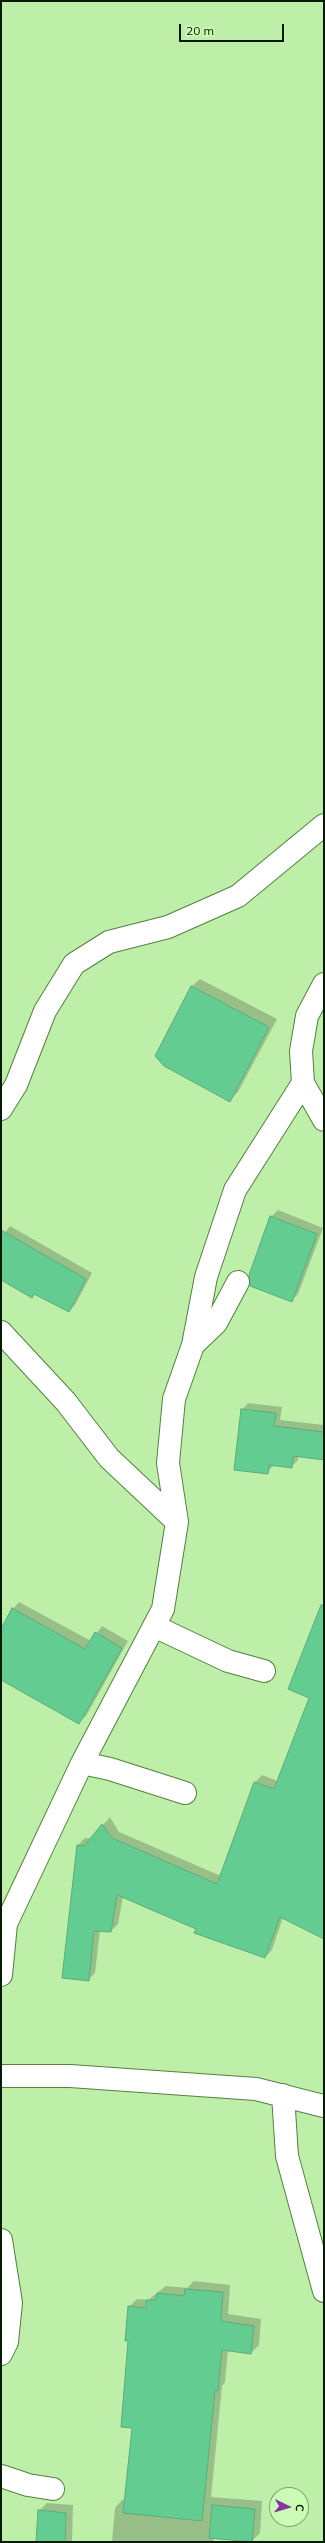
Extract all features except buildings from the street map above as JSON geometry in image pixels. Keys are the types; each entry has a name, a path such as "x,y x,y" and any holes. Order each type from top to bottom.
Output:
{"street":[{"path":"1,1109 16,1085 45,1011 74,964 109,942 168,927 238,896 324,825"},
{"path":"324,984 307,1016 301,1051 303,1084 324,1120"},
{"path":"1,1975 6,1924 82,1763 163,1609 177,1522 168,1463 174,1399 193,1345 206,1277 235,1190 303,1084"},
{"path":"193,1345 216,1323 238,1282"},
{"path":"1,1332 66,1402 109,1458 177,1522"},
{"path":"154,1626 228,1661 264,1671"},
{"path":"82,1763 110,1769 186,1793"},
{"path":"1,2076 70,2076 256,2089 324,2106"},
{"path":"283,2095 287,2156 324,2291"},
{"path":"1,2240 11,2303 7,2342 1,2354"},
{"path":"1,2476 28,2485 53,2489"}]}
